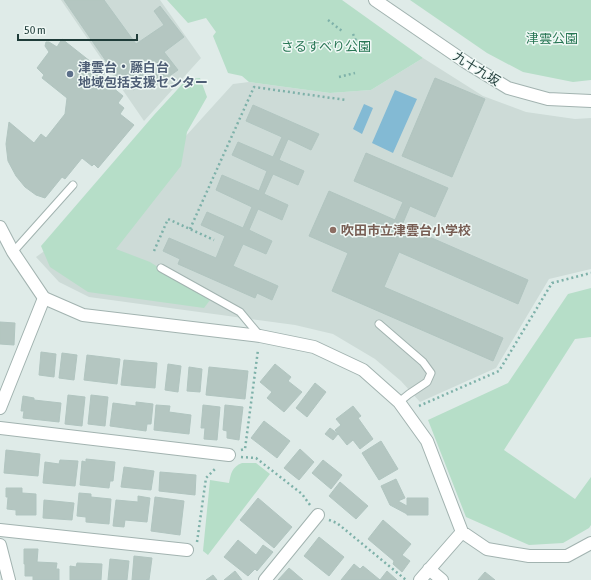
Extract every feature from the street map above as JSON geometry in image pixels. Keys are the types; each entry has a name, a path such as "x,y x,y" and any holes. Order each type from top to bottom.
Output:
{"street":[{"name":"九十九坂","path":"376,0 467,63 508,88 548,99 591,101"},
{"path":"0,227 13,252 44,298 83,316 260,336 314,347 363,370 399,402 428,442 462,532 487,549 529,556 567,556 591,543"},
{"path":"0,408 44,298"},
{"path":"0,428 229,455"},
{"path":"265,580 318,515"},
{"path":"0,530 187,550"},
{"path":"420,580 462,532"},
{"path":"0,545 9,580"},
{"path":"429,569 442,580"}],"lane":[{"path":"13,252 73,185"},
{"path":"161,268 240,312 260,336"},
{"path":"379,324 423,362 431,373 427,382 399,402"}],"path":[{"path":"328,20 342,31"},
{"path":"353,34 360,50"},
{"path":"339,77 355,73"},
{"path":"190,229 254,87 346,100"},
{"path":"154,251 168,219 214,240"},
{"path":"419,406 499,371 552,283 591,273"}],"shaded area":[{"path":"61,0 160,0 201,58 144,121"},
{"name":"吹田市立津雲台小学校","path":"423,58 483,96 526,112 575,119 591,118 591,269 549,279 496,368 420,402 401,381 375,359 333,334 295,325 89,297 59,282 36,257 81,225 107,223 233,84 249,82 330,93 371,90"}],"green space":[{"name":"さるすべり公園","path":"167,0 342,0 423,58 371,90 330,93 249,82 242,76 228,73 213,36 216,32 206,18 188,23"},
{"name":"津雲公園","path":"410,0 591,0 591,80 573,82 523,72 487,53"},
{"path":"200,78 207,97 187,132 181,166 116,249 150,262 210,300 204,308 88,292 50,267 41,246 187,79"},
{"path":"591,288 591,337 575,339 504,450 575,499 591,477 591,525 589,528 563,543 529,545 466,517 428,420 508,383 568,294"},
{"path":"242,463 256,463 270,474 208,555 203,551 210,480 229,483 232,471 236,466"}],"water":[{"path":"395,90 417,99 393,153 372,143"},
{"path":"364,104 373,108 362,134 353,129"}],"building":[{"path":"64,0 104,0 136,44 164,25 154,11 160,6 184,37 164,52 178,70 158,84 152,77 133,90 123,77 119,80"},
{"path":"62,39 105,73 101,78 123,96 118,103 124,108 120,114 134,125 98,168 94,164 92,166 82,158 65,179 62,177 45,198 36,195 25,187 16,176 8,161 6,144 9,122 34,143 41,134 46,138 65,114 67,98 42,78 44,75 37,68 49,52 45,46 46,42 49,42 57,47"},
{"path":"435,78 485,99 452,177 402,156"},
{"path":"253,105 319,134 311,150 288,139 279,160 304,171 298,185 273,174 264,194 288,205 282,220 258,209 249,230 272,241 266,254 243,244 233,266 278,286 272,300 257,293 255,298 178,264 180,259 163,251 169,238 216,258 225,236 201,225 207,212 243,228 252,207 216,190 222,175 259,191 267,171 232,155 238,142 273,157 282,137 246,121"},
{"path":"366,153 448,188 435,217 410,206 402,225 528,280 518,304 399,252 384,287 503,338 493,361 332,291 348,253 309,236 329,191 395,220 403,202 354,181"},
{"path":"0,322 15,323 14,345 0,344"},
{"path":"41,352 56,354 54,377 39,375"},
{"path":"62,353 77,355 74,380 59,378"},
{"path":"87,355 120,359 117,384 84,380"},
{"path":"124,360 157,363 155,388 121,385"},
{"path":"168,364 181,366 178,392 165,390"},
{"path":"275,364 291,377 288,381 302,392 284,412 267,398 272,392 260,382"},
{"path":"189,367 202,369 200,392 187,391"},
{"path":"209,367 248,371 245,399 206,395"},
{"path":"315,383 326,392 307,417 296,408"},
{"path":"68,395 85,397 82,426 65,424"},
{"path":"91,395 108,397 105,426 88,424"},
{"path":"23,396 34,398 34,400 61,403 59,422 23,418 24,411 21,411"},
{"path":"136,402 153,404 151,424 147,424 146,431 110,426 113,403 136,406"},
{"path":"156,405 170,406 169,412 191,415 189,434 154,430"},
{"path":"203,405 220,407 217,440 204,439 205,428 201,428"},
{"path":"225,405 243,407 239,440 227,438 227,431 223,430"},
{"path":"353,406 361,416 358,418 373,439 360,449 353,440 347,445 335,430 341,425 336,419"},
{"path":"264,421 290,441 277,458 251,438"},
{"path":"330,428 338,434 333,440 325,434"},
{"path":"381,441 398,469 379,480 362,453"},
{"path":"300,449 314,462 299,480 284,468"},
{"path":"6,450 40,454 38,476 4,473"},
{"path":"86,459 115,462 113,481 110,481 109,488 80,485 82,461 86,462"},
{"path":"60,460 78,461 75,486 43,483 45,462 59,464"},
{"path":"323,460 342,475 331,489 312,473"},
{"path":"124,467 154,471 151,490 121,487"},
{"path":"160,472 196,475 195,495 159,491"},
{"path":"396,479 405,498 398,501 407,506 407,498 428,498 428,515 407,515 390,505 381,486"},
{"path":"340,482 368,506 356,519 329,496"},
{"path":"6,488 22,488 22,493 36,494 36,515 16,515 16,510 7,509 8,497 6,497"},
{"path":"79,493 91,494 91,497 111,499 109,524 86,522 86,517 77,516"},
{"path":"138,496 150,498 147,522 125,520 124,527 113,526 116,500 138,502"},
{"path":"155,497 184,501 180,535 151,531"},
{"path":"258,498 292,527 274,548 240,520"},
{"path":"44,500 74,503 72,520 43,518"},
{"path":"383,520 411,544 402,555 410,561 402,572 393,564 394,561 368,539"},
{"path":"319,537 344,557 329,576 304,556"},
{"path":"238,540 256,555 263,545 273,552 257,571 255,569 248,576 224,557"},
{"path":"24,549 38,549 37,562 57,563 56,569 59,569 59,580 33,580 33,576 25,576"},
{"path":"134,556 152,558 149,580 132,580"},
{"path":"110,559 129,561 127,580 108,580"},
{"path":"77,563 102,564 101,580 70,580 70,566 76,567"},
{"path":"354,564 360,569 363,566 380,580 341,580"},
{"path":"289,568 303,580 278,580"},
{"path":"235,571 242,580 224,580"},
{"path":"387,571 397,580 380,580"},
{"path":"485,572 495,580 478,580"},
{"path":"213,575 217,580 206,580"}],"place":[{"name":"津雲台・藤白台 地域包括支援センター","path":"70,74"},
{"name":"吹田市立津雲台小学校","path":"333,230"}]}
